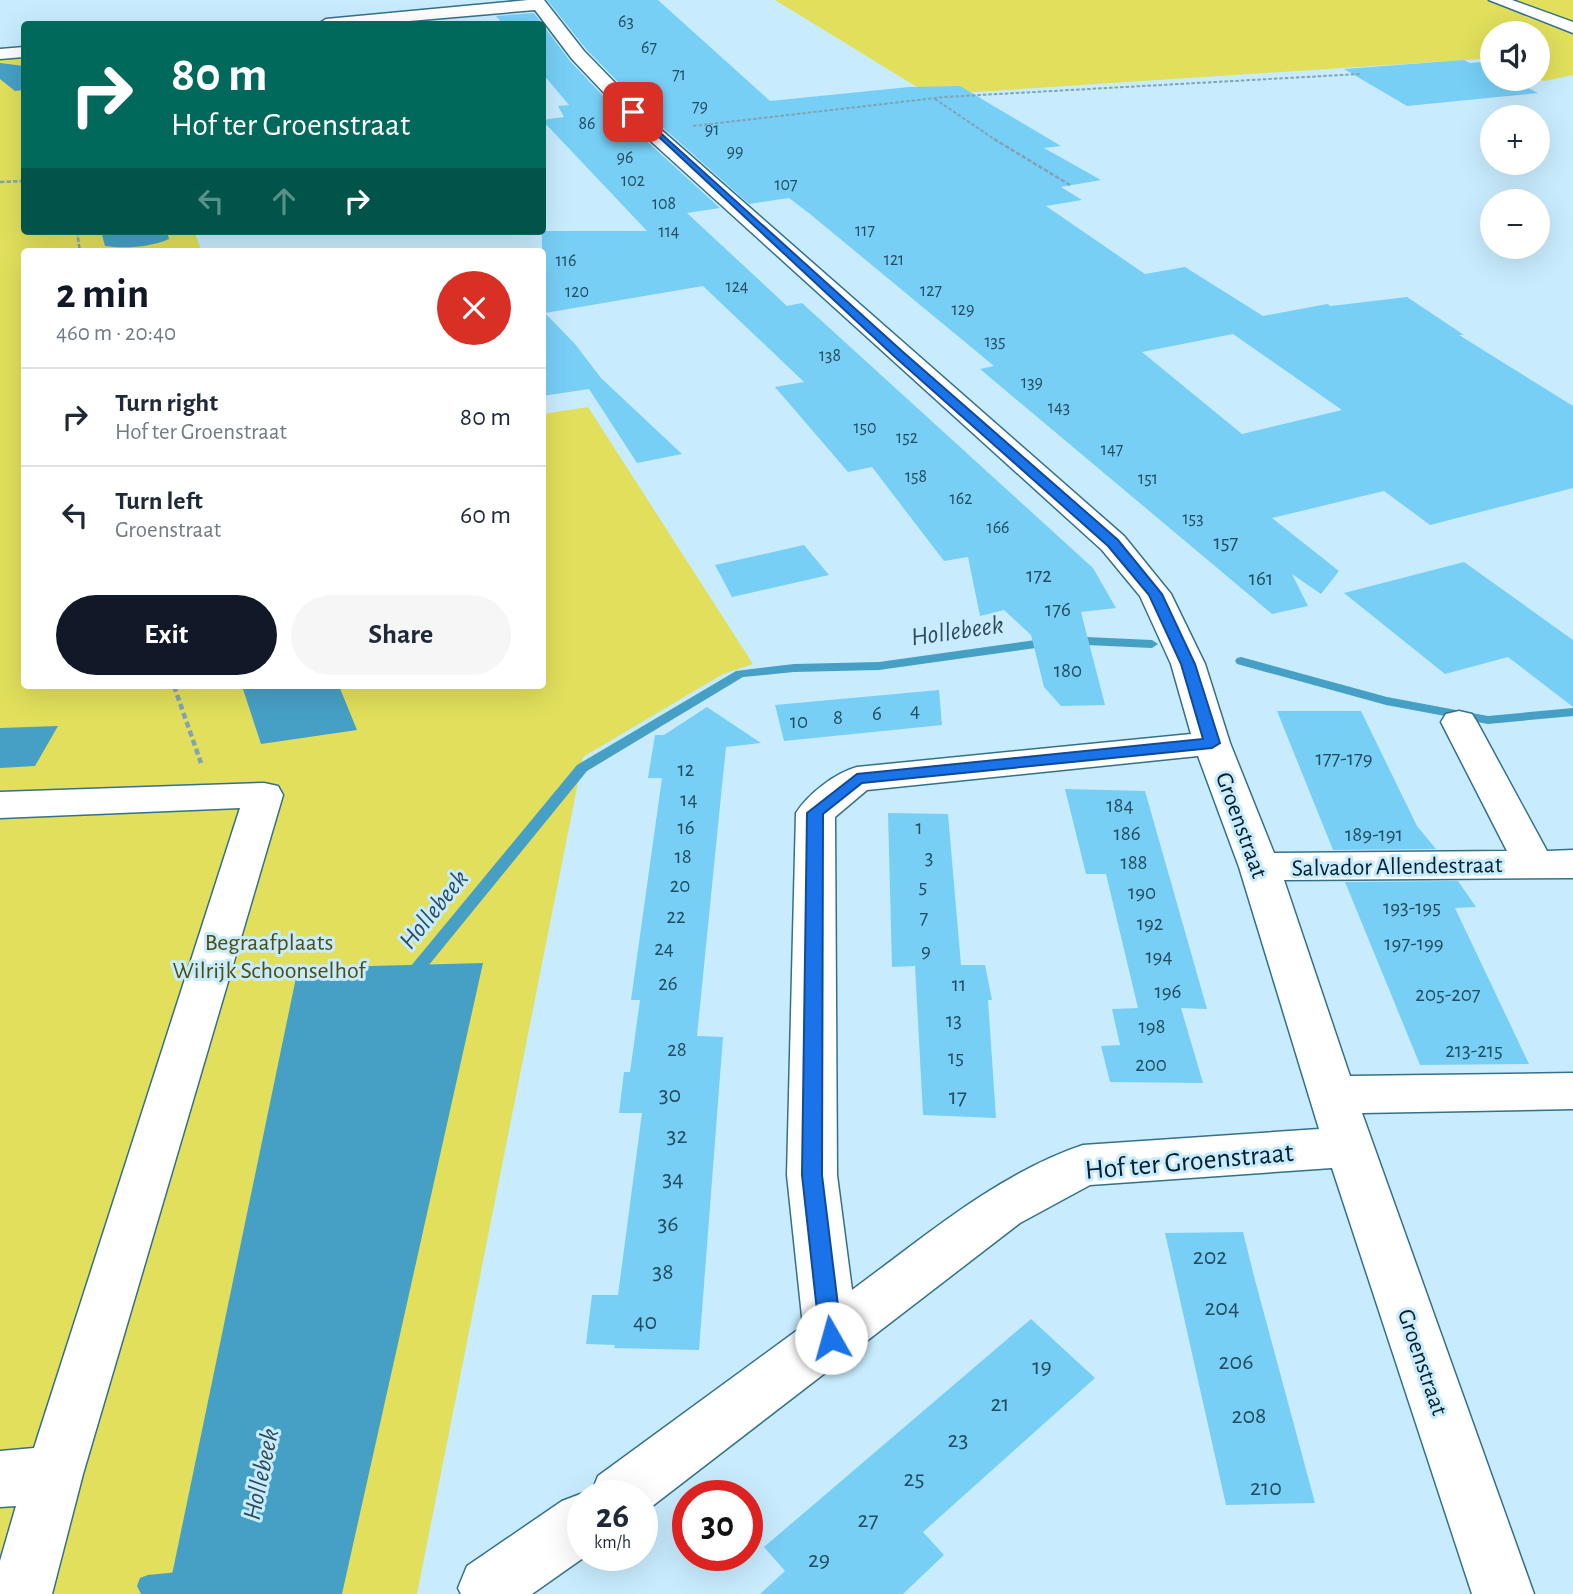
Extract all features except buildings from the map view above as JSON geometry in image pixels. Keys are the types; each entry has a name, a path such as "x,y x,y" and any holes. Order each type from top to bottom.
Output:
{"street":[{"path":"1497,0 1573,27"},
{"path":"356,21 538,3"},
{"name":"Groenstraat","path":"538,3 578,55 651,131 1113,543 1155,594 1188,664 1212,743 1259,867 1349,1147 1503,1594"},
{"path":"0,54 21,52"},
{"name":"Salvador Allendestraat","path":"1459,722 1554,864"},
{"path":"831,1338 812,1175 815,813 857,779 1212,743"},
{"path":"0,805 264,795 27,1476 21,1594"},
{"name":"Salvador Allendestraat","path":"1259,867 1554,864"},
{"path":"1332,1095 1573,1091"},
{"name":"Hof ter Groenstraat","path":"640,1480 1002,1208 1083,1165 1349,1147"},
{"path":"489,1588 567,1533"}],"path":[{"path":"651,131 934,98 1360,74"},
{"path":"934,98 1000,144 1070,184"},
{"path":"0,182 21,181"},
{"path":"175,689 214,797"}],"green space":[{"path":"775,0 1573,0 1573,75 1550,80 1550,21 1480,21 1480,59 930,95"},
{"name":"Begraafplaats Wilrijk Schoonselhof","path":"21,54 21,235 196,235 200,248 21,248 21,689 546,689 546,414 588,407 753,664 723,674 583,757 417,1594 0,1594 0,56"}],"water":[{"path":"0,63 21,66 21,90 15,91 0,79"},
{"path":"102,235 168,235 169,239 138,247 105,246"},
{"path":"243,689 340,689 357,730 261,744"},
{"path":"58,726 35,766 0,768 0,728"},
{"path":"483,963 342,1594 168,1594 298,968"}],"waterway":[{"name":"Hollebeek","path":"409,978 582,768 740,674 794,668 879,666 1064,640 1152,644"},
{"name":"Hollebeek","path":"1241,661 1386,701 1488,720 1573,712"},
{"name":"Hollebeek","path":"148,1586 188,1582"}],"route":[{"path":"633,112 899,355 1113,543 1155,594 1188,664 1212,743 857,779 815,813 811,968 812,1175 831,1338"}]}
